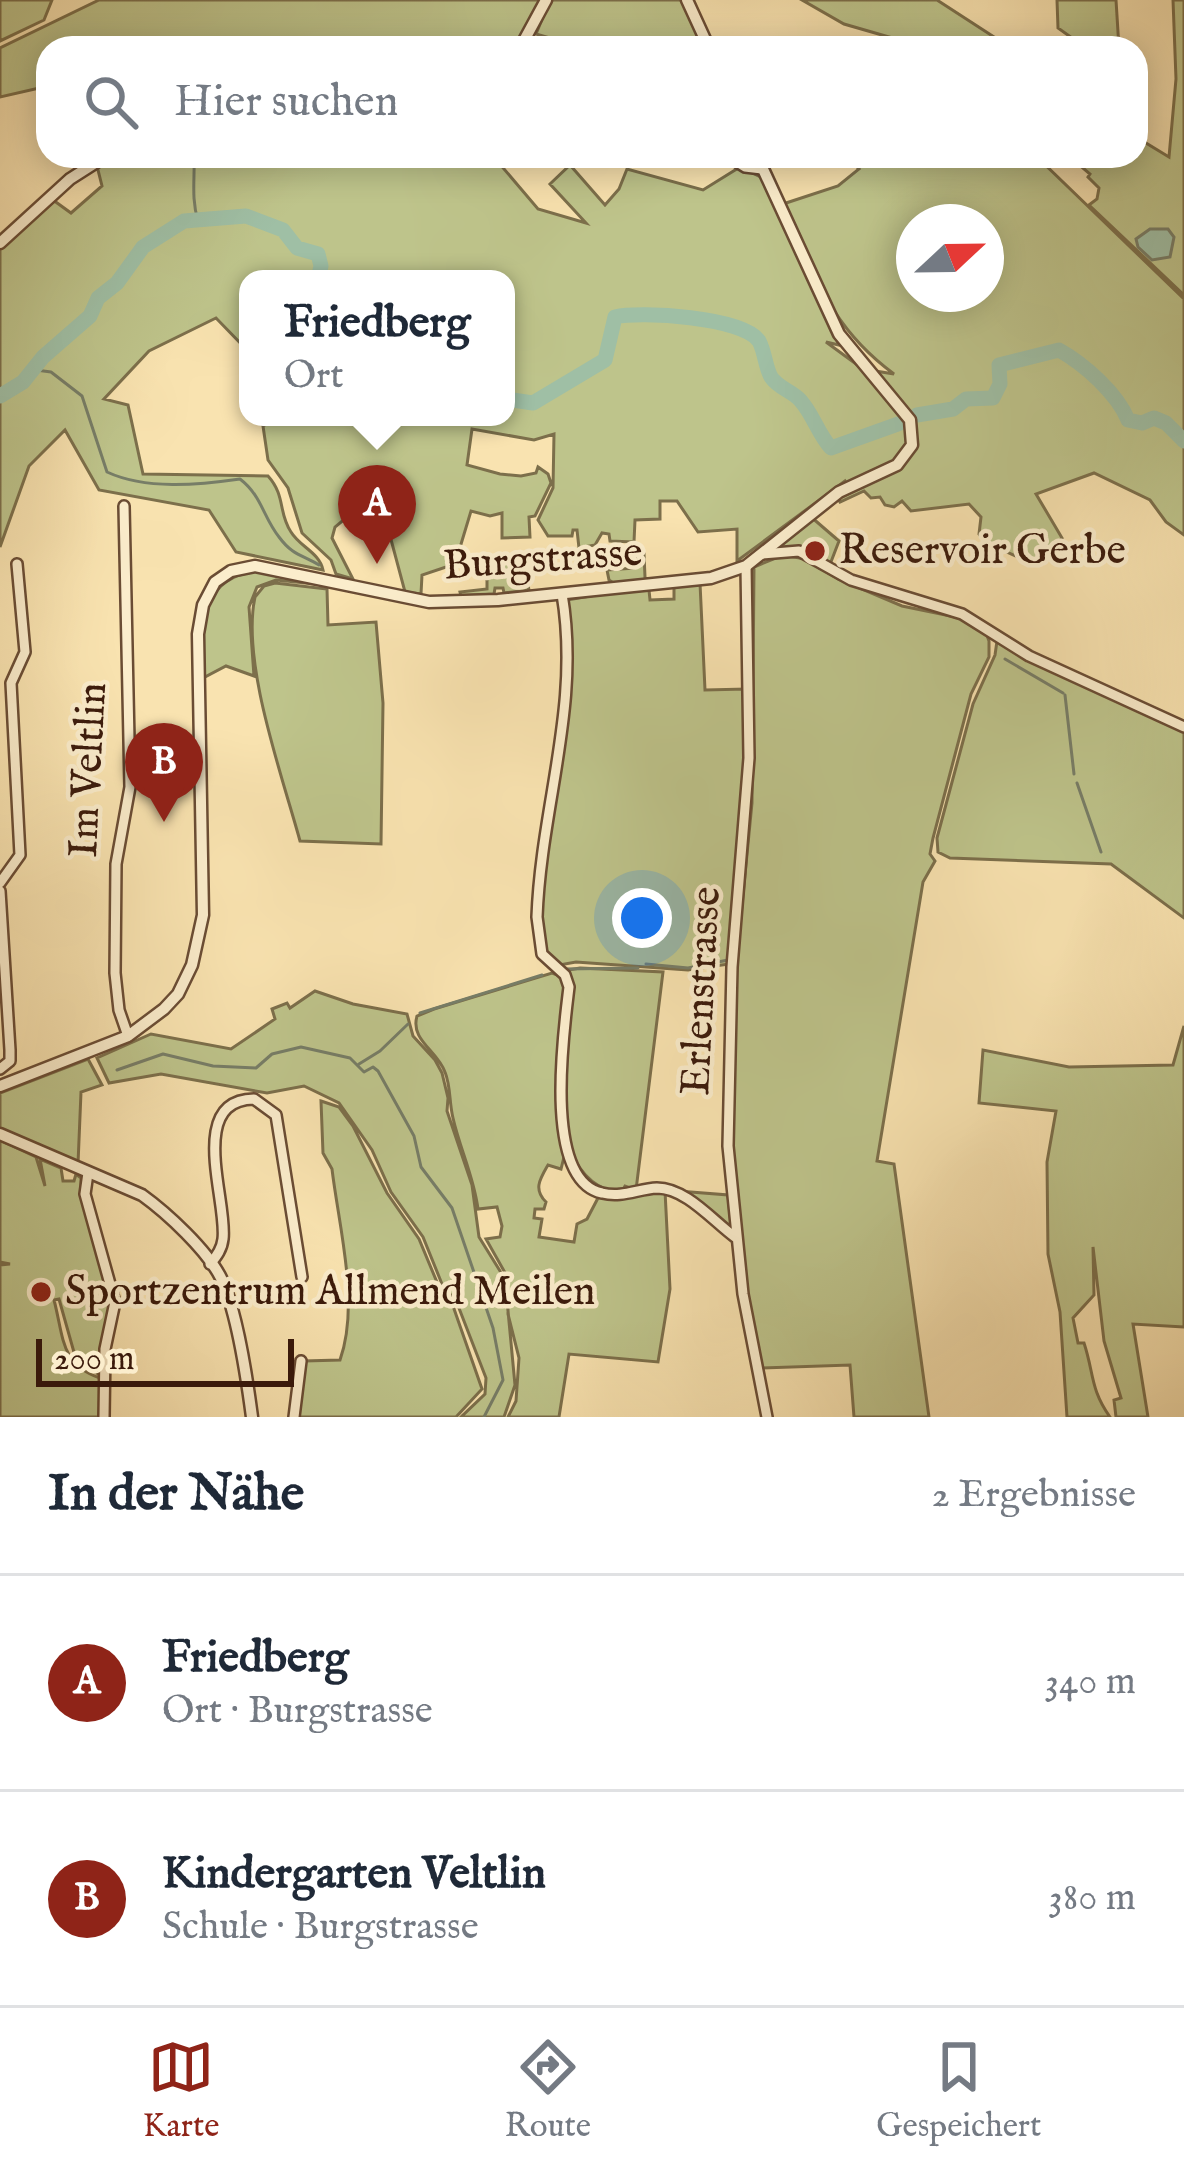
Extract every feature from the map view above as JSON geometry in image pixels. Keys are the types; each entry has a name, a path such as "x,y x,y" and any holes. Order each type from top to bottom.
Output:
{"street":[{"path":"526,36 546,0"},
{"path":"687,0 704,36"},
{"path":"0,243 87,168"},
{"name":"Burgstrasse","path":"0,1086 128,1036 178,994 192,965 200,938 203,858 197,634 202,605 215,582 231,571 264,566 429,602 693,582 746,566 838,492 902,461 912,445 913,428 906,412 839,334 763,168"},
{"name":"Im Veltlin","path":"124,506 130,787 116,863 115,973 128,1036"},
{"path":"757,555 799,550 851,580 962,614 1029,656 1184,727"},
{"path":"0,1069 10,1061 10,1050 0,887 20,855 6,683 26,652 17,564"},
{"name":"Erlenstrasse","path":"746,566 749,758 728,1058 728,1146 734,1237 767,1417"},
{"path":"562,594 569,676 537,917 542,954 565,975 568,987 557,1085 569,1147 579,1178 597,1193 668,1190 734,1237"},
{"path":"211,1264 224,1231 214,1163 217,1135 228,1108 254,1099 276,1115 302,1277"},
{"path":"0,1134 142,1195 211,1264 224,1286 252,1417"},
{"path":"88,1173 85,1194 115,1302 105,1349 104,1417"},
{"path":"294,1417 301,1361"}],"shaded area":[{"path":"0,0 52,0 44,20 0,41"},
{"path":"99,0 542,0 522,36 36,36 36,89 0,97 0,48"},
{"path":"550,0 684,0 700,36 543,36 536,34"},
{"path":"802,0 937,0 992,36 886,36 844,24"},
{"path":"1057,0 1116,0 1118,36 1069,36 1058,28"},
{"path":"1173,0 1184,0 1184,295 1089,205 1097,199 1099,188 1083,168 1148,168 1148,144 1169,157 1176,79"},
{"path":"98,168 503,168 538,209 586,223 550,184 567,168 573,168 605,205 619,189 627,169 703,190 742,168 765,179 839,345 826,342 863,369 894,374 839,318 783,204 838,186 858,168 1048,168 1184,299 1184,535 1166,522 1150,500 1094,473 1036,494 1062,538 1035,565 985,542 979,534 981,517 969,504 911,511 902,501 894,507 885,505 880,497 871,498 864,491 840,502 837,497 849,488 845,481 737,561 737,529 698,532 677,501 660,501 660,519 635,520 634,542 610,541 609,534 602,533 595,545 579,548 577,530 572,536 548,536 538,520 553,488 554,434 534,440 472,429 467,465 521,476 536,473 538,467 548,474 551,483 535,516 529,517 530,537 502,538 502,513 490,516 471,511 455,564 422,575 421,594 405,592 389,532 369,513 357,516 352,506 343,510 346,518 335,527 332,538 353,579 336,574 331,560 302,533 288,488 268,460 263,426 515,426 515,270 239,270 239,342 216,318 149,351 104,399 128,405 143,474 268,476 291,532 323,570 236,552 209,510 99,490 65,430 29,466 0,547 0,247 53,200 71,213 102,186"},
{"path":"1150,229 1168,229 1174,237 1170,257 1152,260 1138,247 1136,239"},
{"path":"810,516 839,541 829,567 804,548 774,550"},
{"path":"637,554 644,554 645,577 651,580 615,584 609,580 607,570 634,568"},
{"path":"783,555 805,559 838,579 902,606 970,620 985,630 989,641 989,657 971,694 933,838 930,854 935,861 923,882 877,1161 894,1164 929,1417 854,1417 850,1365 760,1368 747,1298 731,1147 736,967 752,803 754,567"},
{"path":"490,558 523,560 529,590 504,593 503,588 495,588 494,594 461,596 460,592 487,589"},
{"path":"261,571 325,585 276,580 257,587 249,607 254,676 226,666 203,678 204,624 214,594 240,575"},
{"path":"700,583 705,690 746,689 746,760 729,964 688,970 576,962 554,966 544,947 541,879 570,693 567,600 643,587 649,590 650,600 674,599 674,587"},
{"path":"264,586 327,589 328,625 376,622 383,703 381,844 300,841 266,719 254,653 255,597"},
{"path":"997,641 1184,731 1184,918 1111,864 950,858 938,852 937,838 973,704"},
{"path":"563,971 663,972 636,1190 625,1186 621,1193 590,1179 579,1167 565,1135 559,1082 569,998"},
{"path":"552,973 563,977 567,987 556,1087 566,1149 561,1169 548,1165 540,1179 546,1202 544,1209 535,1209 534,1218 542,1219 539,1237 574,1242 577,1224 587,1219 598,1198 665,1191 670,1289 658,1362 569,1354 559,1417 508,1417 516,1401 519,1358 508,1314 508,1278 486,1239 500,1237 502,1226 497,1207 478,1209 447,1078 416,1024 417,1016 434,1009"},
{"path":"315,991 407,1014 413,1036 442,1073 447,1111 472,1185 479,1237 505,1279 515,1385 504,1417 461,1417 485,1394 486,1378 457,1303 442,1284 423,1237 391,1192 372,1150 339,1103 304,1086 267,1093 161,1074 109,1083 97,1058 151,1034 231,1049 275,1019 272,1009 287,1003 290,1008"},
{"path":"1184,1026 1184,1327 1133,1324 1148,1417 1116,1417 1114,1400 1121,1398 1104,1341 1093,1247 1094,1295 1073,1318 1078,1343 1084,1343 1096,1389 1110,1417 1067,1417 1060,1312 1048,1254 1047,1162 1056,1111 979,1103 983,1050 1069,1067 1173,1065"},
{"path":"88,1059 102,1085 81,1092 78,1164 0,1130 0,1093"},
{"path":"321,1101 339,1107 353,1126 453,1306 482,1389 456,1417 297,1417 304,1361 340,1360 348,1314 332,1169 323,1153"},
{"name":"Sportzentrum Allmend Meilen","path":"0,1140 36,1157 45,1186 40,1159 61,1168 63,1181 74,1181 76,1174 81,1178 111,1297 102,1376 77,1363 59,1299 54,1300 71,1357 77,1365 100,1378 101,1417 0,1417 0,1265 10,1264 0,1262"},
{"path":"678,1191 728,1195 731,1226 725,1228"}],"waterway":[{"path":"194,168 198,221"},
{"path":"0,396 23,382 43,357 90,316 98,298 117,283 143,247 184,221 246,216 283,230 297,248 318,254 320,270"},
{"path":"515,400 533,403 605,360 615,317 667,316 733,326 759,341 771,377 800,400 831,448 898,424"},
{"path":"917,415 953,409 966,399 993,398 1000,384 999,365 1059,350 1099,380 1128,420 1142,423 1154,418 1184,441"},
{"path":"36,370 51,372 82,396 107,472 155,484 240,479 284,543 319,565"},
{"path":"819,568 836,577"},
{"path":"884,596 895,598"},
{"path":"1005,659 1063,693"},
{"path":"1065,695 1074,774"},
{"path":"1077,783 1101,852"},
{"path":"646,964 688,968 728,960"},
{"path":"563,969 638,968"},
{"path":"420,1013 542,975"},
{"path":"359,1064 408,1024"},
{"path":"117,1070 163,1054 213,1066 256,1068 272,1054 301,1047 350,1058 364,1072 373,1067 378,1071 414,1136 421,1167 452,1208 493,1328 503,1380 484,1417"}],"place":[{"name":"Reservoir Gerbe","path":"815,551"},
{"name":"Friedberg","path":"377,564"},
{"name":"Kindergarten Veltlin","path":"164,822"},
{"name":"Sportzentrum Allmend Meilen","path":"41,1292"}]}
